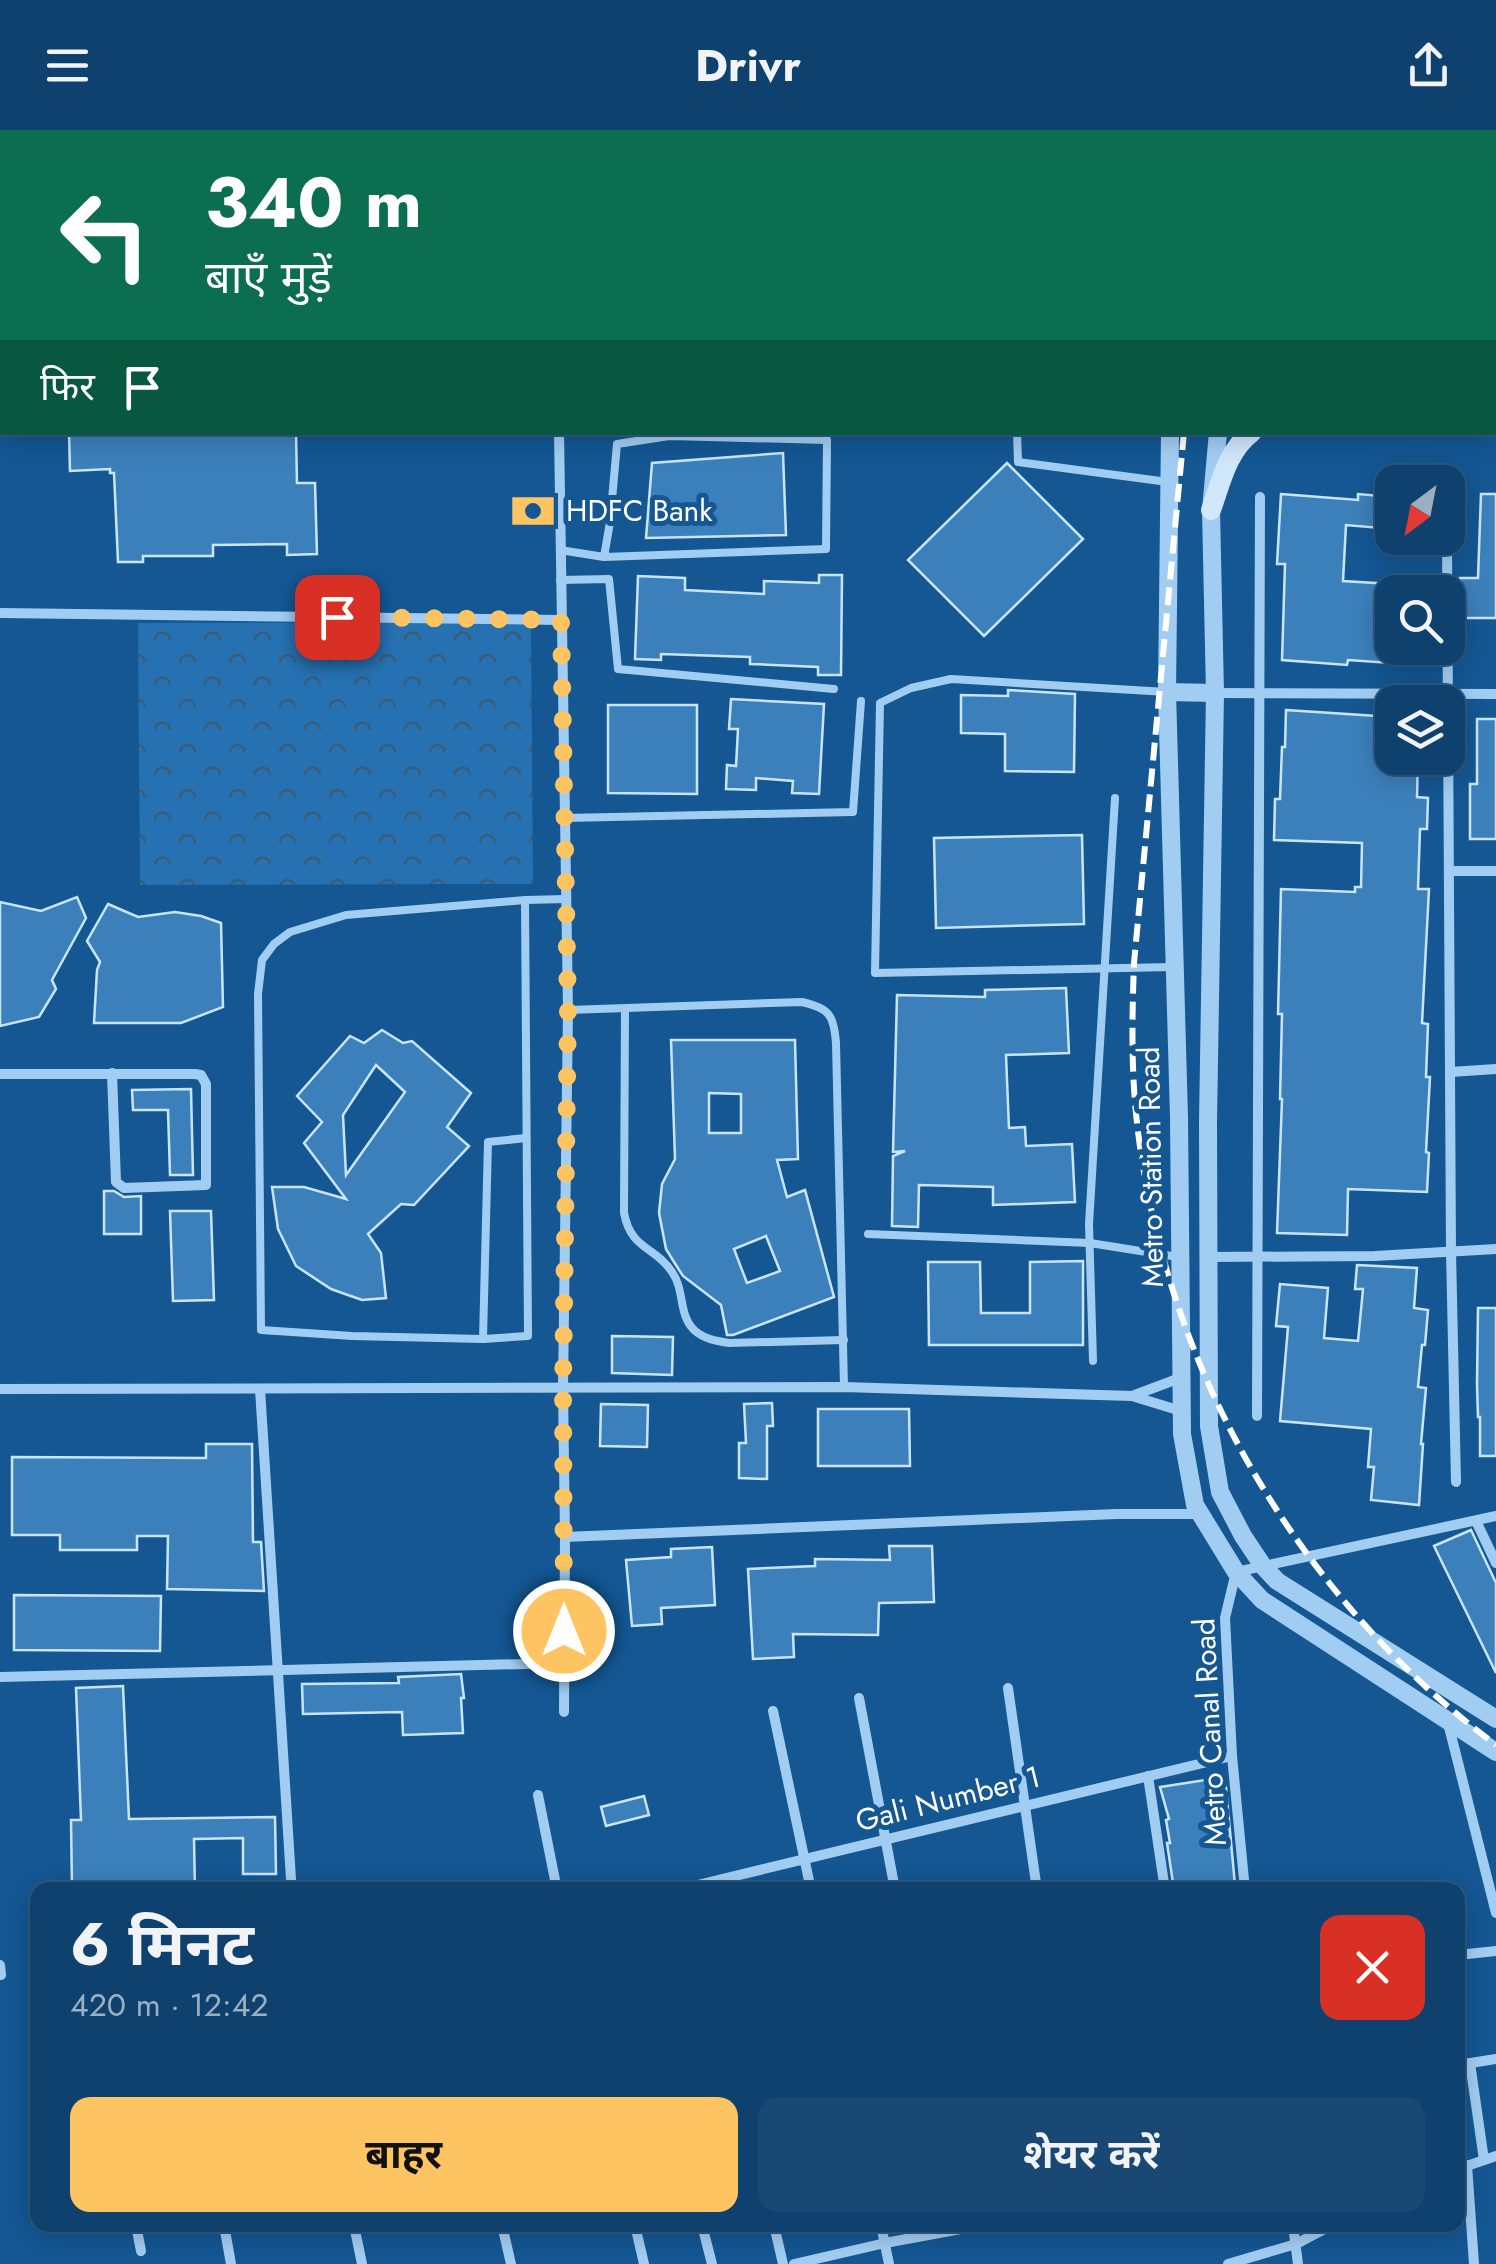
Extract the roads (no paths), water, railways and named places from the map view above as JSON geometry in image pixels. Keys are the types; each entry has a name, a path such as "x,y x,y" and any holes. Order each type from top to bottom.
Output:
{"main road":[{"path":"1211,510 1232,454 1248,435"}],"street":[{"path":"559,435 568,1010 564,1712"},
{"path":"1159,435 1171,474"},
{"name":"Metro Station Road","path":"1170,435 1168,692 1179,1117 1180,1378 1185,1452 1195,1504 1236,1572 1262,1600 1496,1752"},
{"name":"Metro Station Road","path":"1218,435 1211,510 1215,692 1208,1257 1209,1426 1220,1492 1243,1536 1277,1581 1496,1719"},
{"path":"1257,1416 1260,497"},
{"path":"1447,555 1448,685"},
{"path":"0,614 561,620"},
{"path":"1168,692 1375,694"},
{"path":"1465,694 1496,694"},
{"path":"1448,775 1456,1482"},
{"path":"1449,870 1496,871"},
{"path":"1450,1072 1496,1070"},
{"path":"0,1074 112,1074 195,1074 205,1079 206,1185 124,1188 116,1182 112,1074"},
{"path":"1208,1257 1375,1256 1496,1249"},
{"path":"1132,1396 1180,1378"},
{"path":"0,1389 844,1387 1132,1396 1181,1410"},
{"path":"260,1388 290,1879"},
{"path":"565,1537 1116,1514 1201,1514"},
{"path":"1236,1572 1496,1516"},
{"path":"1476,1520 1496,1563"},
{"name":"Metro Canal Road","path":"1236,1572 1225,1618 1232,1756 1244,1882"},
{"path":"0,1678 564,1663"},
{"path":"1008,1688 1036,1882"},
{"path":"859,1698 894,1882"},
{"path":"773,1711 808,1882"},
{"path":"1446,1718 1496,1913"},
{"name":"Gali Number 1","path":"718,1882 1232,1756"},
{"path":"1148,1776 1164,1882"},
{"path":"538,1795 555,1882"},
{"path":"1465,1954 1496,1950"},
{"path":"0,1965 1,1975"},
{"path":"1465,2064 1496,2059"},
{"path":"1465,2068 1490,2158 1465,2166"},
{"path":"1465,2192 1474,2264"},
{"path":"137,2232 141,2251"},
{"path":"225,2232 231,2264"},
{"path":"355,2232 362,2264"},
{"path":"504,2232 511,2264"},
{"path":"636,2232 644,2264"},
{"path":"704,2232 712,2264"},
{"path":"775,2232 782,2264"},
{"path":"883,2232 889,2264"},
{"path":"794,2264 929,2232"},
{"path":"1294,2232 1298,2264"},
{"path":"1228,2264 1296,2244 1319,2232"}],"lane":[{"path":"1018,435 1018,462 1171,474"},
{"path":"560,550 604,558 826,549 827,436 668,436 618,444 604,558"},
{"path":"560,580 609,579 618,669 834,688"},
{"path":"1168,692 951,679 911,688 880,702 875,974 1175,967"},
{"path":"565,818 853,812 862,701"},
{"path":"1093,1361 1090,1244 1115,798"},
{"path":"525,900 528,1336 482,1339 262,1330 258,994 262,960 290,932 346,915 525,900 566,899"},
{"path":"568,1010 802,1002 830,1014 836,1042 844,1387"},
{"path":"625,1009 624,1214 635,1240 664,1261 675,1275 685,1320 697,1334 730,1343 844,1340"},
{"path":"482,1339 488,1142 526,1138"},
{"path":"868,1234 1090,1244 1180,1257"}],"railway":[{"path":"1184,435 1134,963 1135,1103 1152,1214 1177,1303 1211,1389 1253,1471 1303,1548 1360,1620 1425,1686 1496,1745"}],"place":[{"name":"HDFC Bank","path":"533,511"}]}
